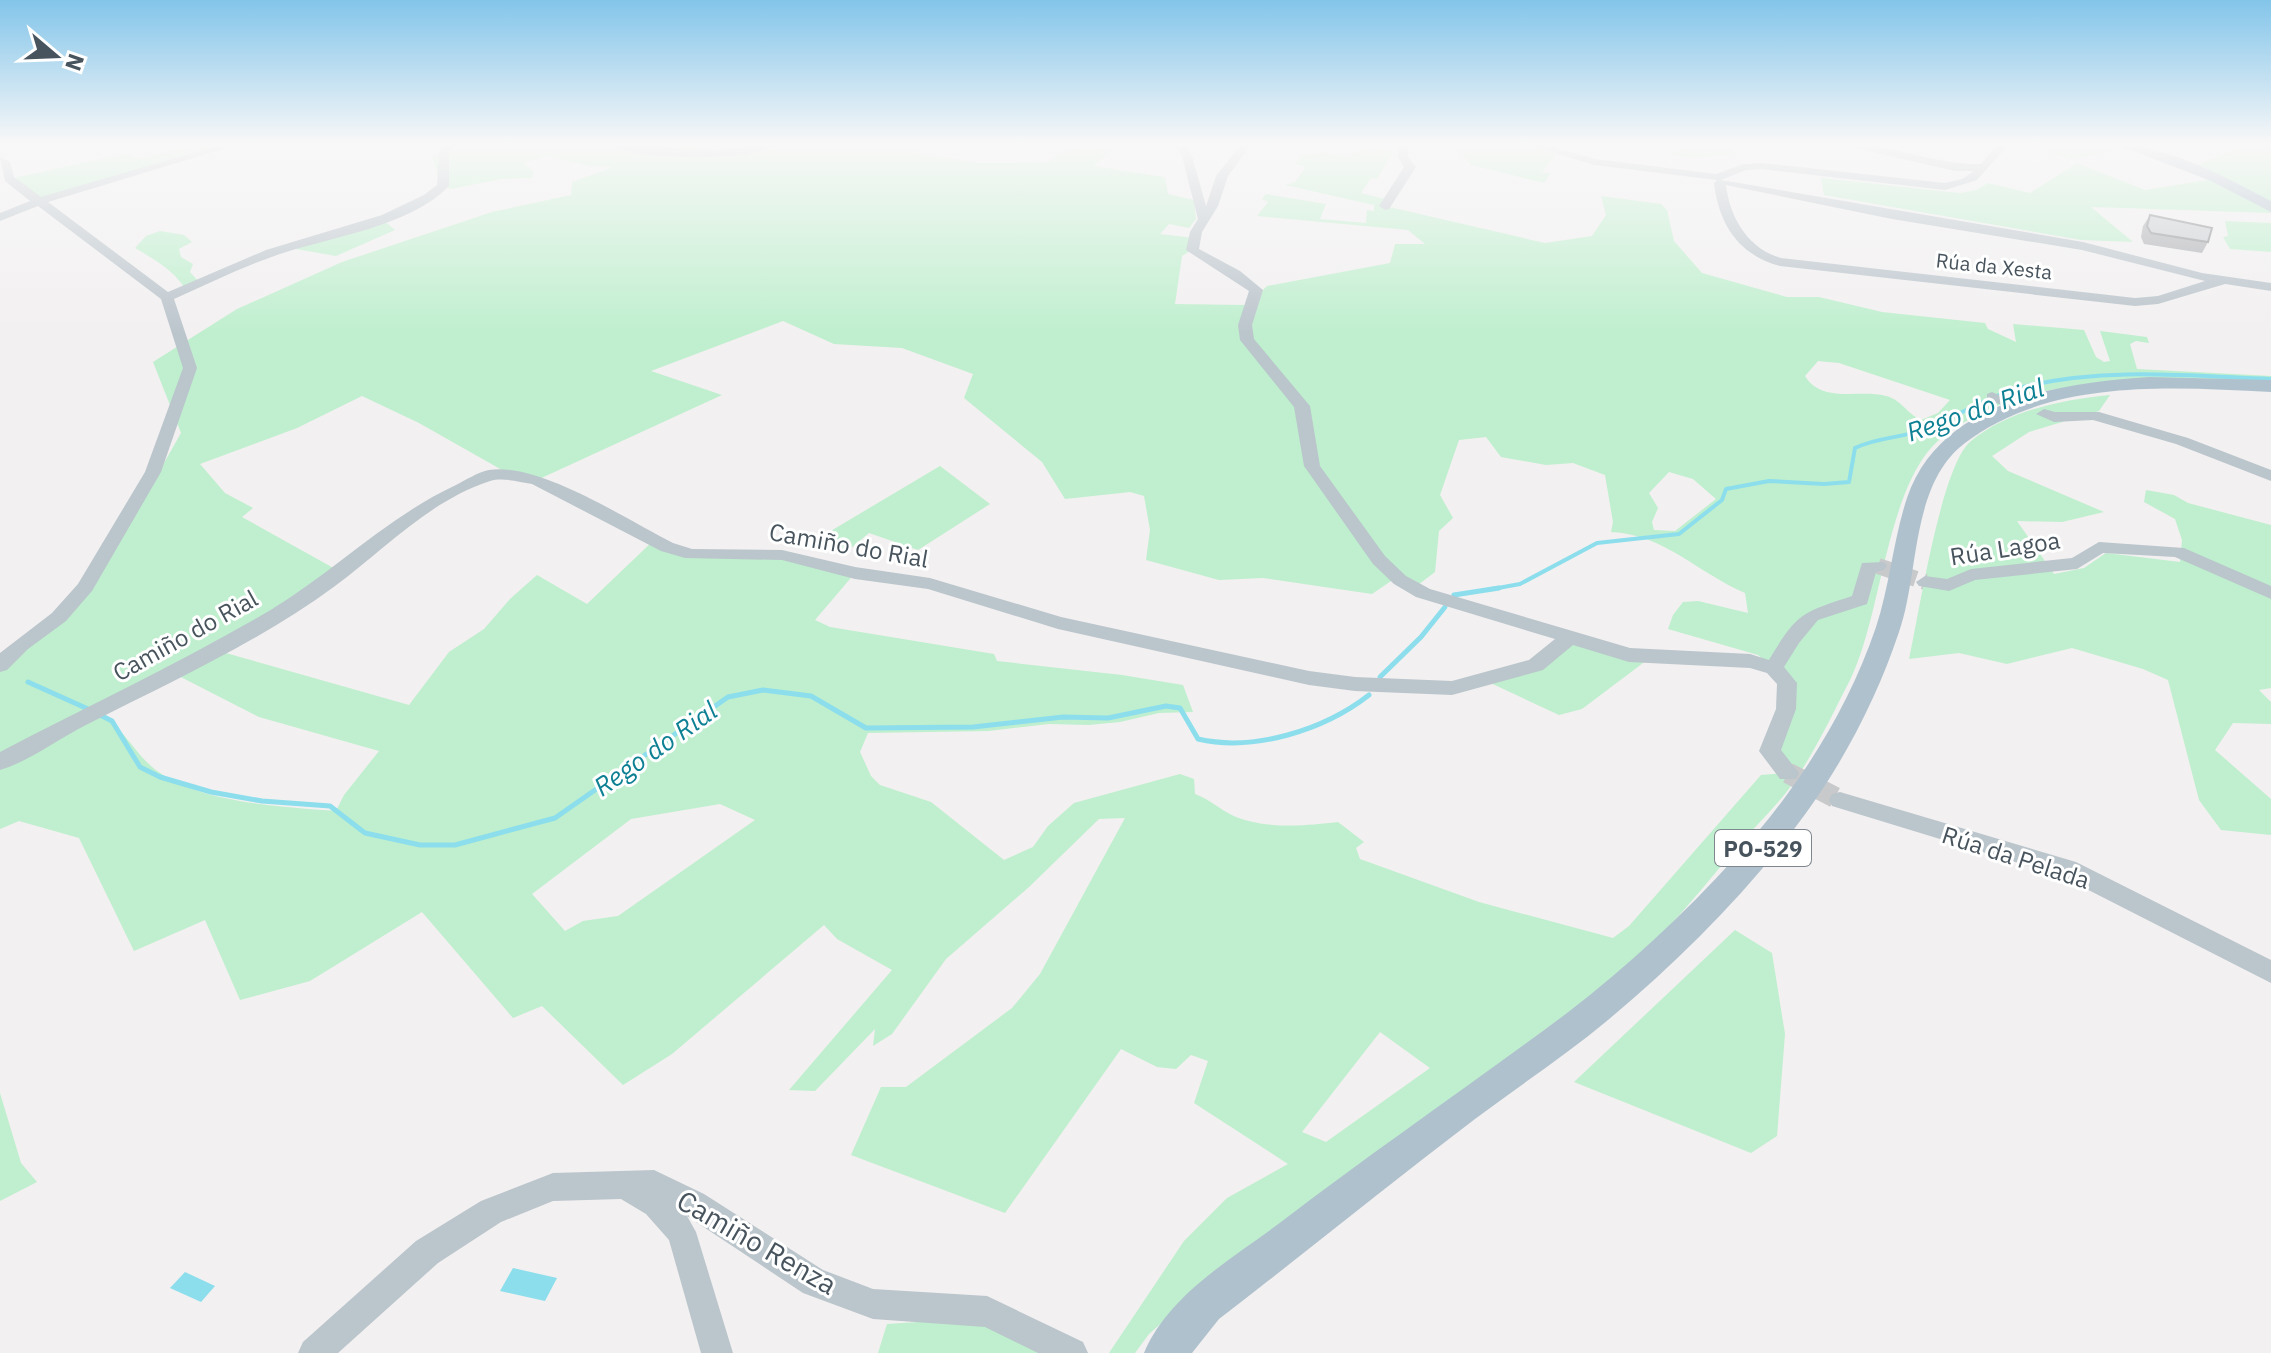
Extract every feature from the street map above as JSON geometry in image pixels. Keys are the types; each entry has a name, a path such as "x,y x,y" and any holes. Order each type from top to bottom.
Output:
{"main road":[{"name":"PO-529","path":"1165,1353 1205,1305 1595,1010 1697,919 1750,865 1802,797 1863,691 1895,606 1917,496 1933,465 1952,443 1976,425 2026,403 2057,395 2168,384 2271,386"}],"street":[{"path":"0,217 22,208"},
{"path":"0,665 21,644 59,617 85,587 153,472 190,368 167,297 45,208"},
{"path":"167,297 271,253 403,208"},
{"name":"Rúa da Xesta","path":"1728,208 1744,247 1780,262 2135,302 2163,301 2222,281"},
{"path":"1860,208 2083,246 2182,273 2271,287"},
{"path":"1205,210 1192,250 1235,274 1256,290 1245,325 1247,340 1302,406 1312,466 1379,560 1400,580 1423,593 1629,655 1750,661 1774,668 1787,683 1786,709 1770,751 1788,773"},
{"path":"2182,273 2201,286"},
{"path":"2044,414 2054,417 2094,415 2193,445 2271,476"},
{"name":"Camiño do Rial","path":"0,762 150,686 276,615 328,582 396,526 445,496 490,475 537,480 667,547 691,554 782,555 870,576 930,584 1058,623 1309,678 1355,684 1452,688 1536,665 1570,637"},
{"name":"Rúa Lagoa","path":"1925,582 1949,585 1971,575 2077,563 2099,547 2178,552 2271,593"},
{"path":"1774,668 1791,639 1811,616 1860,600 1868,567 1878,566"},
{"name":"Rúa da Pelada","path":"1840,800 2068,869 2271,972"},
{"name":"Camiño Renza","path":"623,1184 656,1204 681,1232 717,1353"},
{"name":"Camiño Renza","path":"314,1353 427,1252 491,1211 553,1187 623,1184 654,1184 694,1204 814,1282 873,1304 987,1312 1072,1353"}],"green space":[{"path":"510,208 1195,208 1196,219 1189,228 1169,224 1160,234 1194,238 1192,250 1182,256 1175,304 1247,305 1267,286 1390,263 1395,244 1425,244 1408,230 1257,216 1263,208 1324,208 1320,219 1366,223 1367,210 1394,208 1545,243 1592,236 1606,215 1604,208 1665,208 1674,241 1702,273 1787,297 1819,297 1882,312 1985,323 1988,329 2016,342 2013,324 2084,330 2096,357 2104,362 2110,361 2100,331 2147,337 2149,343 2136,341 2130,344 2137,369 2271,376 2271,382 2144,381 2059,388 2019,398 1980,414 1944,436 1925,456 1909,483 1897,515 1861,652 1815,748 1785,794 1670,925 1601,988 1221,1271 1149,1334 1135,1353 1109,1353 1184,1241 1227,1198 1288,1164 1194,1103 1208,1061 1191,1055 1176,1069 1157,1067 1121,1049 1005,1213 851,1155 881,1087 906,1087 1012,1008 1040,974 1125,818 1099,819 1029,887 946,959 892,1034 873,1046 875,1029 815,1091 789,1090 892,970 837,939 824,925 672,1054 623,1085 542,1006 513,1018 422,912 310,981 240,1000 205,920 134,951 79,838 19,821 0,829 0,667 61,618 155,479 181,433 153,362 237,309 342,262","holes":["783,321 834,344 902,348 973,374 964,398 1042,462 1065,499 1130,492 1144,496 1150,530 1146,560 1219,580 1263,578 1372,594 1391,581 1414,588 1435,572 1439,531 1453,518 1440,495 1459,440 1486,437 1501,457 1546,465 1573,463 1605,475 1613,522 1611,532 1630,534 1664,547 1745,593 1748,613 1698,601 1683,602 1673,615 1668,629 1758,655 1774,668 1786,709 1770,751 1787,773 1761,775 1629,926 1613,938 1479,902 1360,859 1356,848 1364,842 1338,822 1282,825 1240,818 1195,794 1194,779 1180,774 1074,803 1048,826 1033,847 1004,860 931,802 880,785 871,776 860,752 868,733 988,731 1049,724 1089,725 1159,713 1193,712 1183,685 997,661 994,654 830,627 815,620 855,573 782,555 691,554 654,540 587,604 537,575 510,599 484,629 449,652 409,705 215,650 337,570 242,517 253,508 225,493 200,464 297,428 362,396 419,423 511,475 537,480 722,395 651,371","1818,361 1839,363 1950,400 1938,413 1921,420 1886,396 1831,393 1812,385 1805,376","1669,472 1693,479 1716,499 1675,531 1654,530 1652,522 1658,508 1649,493","173,673 259,717 379,751 344,795 336,811 239,801 190,788 151,766 114,725 99,714","720,804 755,820 618,916 583,921 565,931 532,894 631,819","1380,1032 1430,1068 1326,1142 1302,1132"]},
{"path":"1899,208 2092,208 2133,242 2081,240"},
{"path":"2125,208 2271,208 2271,213"},
{"path":"381,218 395,230 336,256 296,249 299,244"},
{"path":"2225,221 2271,223 2271,252 2230,249 2223,237 2228,236"},
{"path":"160,231 184,235 192,242 179,249 181,257 193,264 190,272 199,282 185,288 168,270 135,248 146,236"},
{"path":"2110,395 2099,411 2029,432 1992,456 2008,471 2104,512 2062,522 2017,521 2054,574 2084,568 2106,553 2180,562 2182,540 2175,519 2144,502 2146,490 2174,495 2188,503 2271,525 2271,688 2259,690 2271,702 2271,724 2233,723 2215,750 2271,799 2271,835 2221,830 2199,800 2168,680 2143,669 2072,648 2007,664 1959,653 1909,659 1941,509 1960,455 1971,441 1986,430 2019,414 2073,400"},
{"path":"940,466 990,504 918,550 869,533 844,554 824,535"},
{"path":"1570,637 1651,657 1582,709 1559,715 1484,680 1536,665"},
{"path":"1735,930 1772,953 1785,1034 1777,1136 1751,1153 1574,1082"},
{"path":"0,1093 21,1163 37,1182 0,1201"},
{"path":"980,1318 1072,1353 878,1353 887,1324"}],"water":[{"path":"513,1268 557,1278 545,1301 500,1291"},
{"path":"185,1272 215,1286 201,1302 170,1288"}],"building":[{"path":"2150,215 2212,228 2208,242 2151,233 2147,226"}],"waterway":[{"name":"Rego do Rial","path":"1492,589 1520,584 1597,543 1679,534 1722,500 1726,489 1769,481 1849,482 1855,448 1926,429 2027,386 2087,376 2118,375 2271,379"},
{"name":"Rego do Rial","path":"1492,589 1499,588"},
{"name":"Rego do Rial","path":"1454,595 1492,589"},
{"name":"Rego do Rial","path":"1487,590 1492,589"},
{"name":"Rego do Rial","path":"1380,677 1421,637 1445,607"},
{"name":"Rego do Rial","path":"28,682 88,709"},
{"name":"Rego do Rial","path":"100,715 112,721 140,767 160,777 211,792 262,801 330,806 365,833 420,845 455,845 555,818 728,697 763,690 811,696 866,728 973,727 1063,717 1108,718 1166,706 1180,708 1198,739 1242,743 1310,728 1369,695"}],"tunnel":[{"path":"1878,566 1925,582"},
{"path":"1788,773 1840,800"}]}
